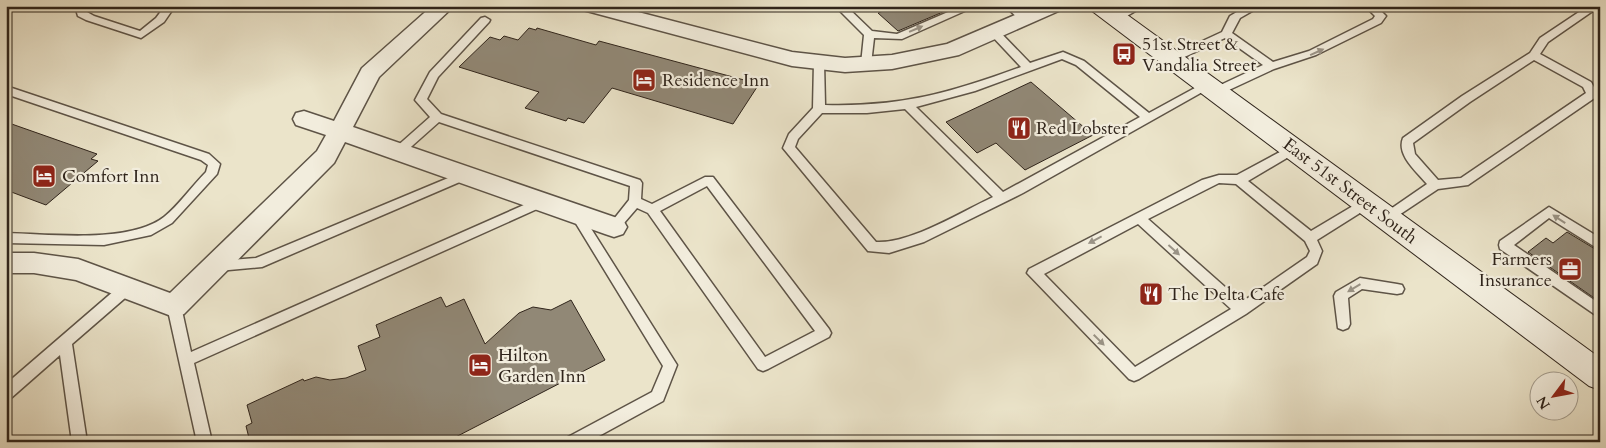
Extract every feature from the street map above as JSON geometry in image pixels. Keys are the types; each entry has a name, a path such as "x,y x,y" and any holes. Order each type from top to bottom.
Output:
{"main road":[{"name":"East 51st Street South","path":"1108,12 1600,376"}],"street":[{"path":"6,262 34,263 78,270 174,306 326,157 370,73 444,6"},
{"path":"590,6 792,59 845,65 892,62 952,50 994,32 1017,12 1054,6"},
{"path":"304,118 614,227"}],"lane":[{"path":"80,6 82,14 90,18 141,34 160,20 170,6"},
{"path":"840,6 869,34 898,37 971,6"},
{"path":"1108,12 1139,6"},
{"path":"1172,59 1226,34 1230,21 1238,14 1256,6"},
{"path":"819,62 819,109 793,137 789,148 873,247 889,248 920,238 1001,198 1148,118 1212,89 1271,66 1295,61 1320,52 1377,20 1380,16 1370,6"},
{"path":"1435,185 1409,155 1406,141 1534,55 1544,40 1595,6"},
{"path":"485,20 434,76 421,100 437,117 636,183 635,201 614,227"},
{"path":"994,32 1028,68"},
{"path":"866,64 869,34"},
{"path":"1226,34 1271,66"},
{"path":"1310,238 1435,185 1464,182 1592,94 1586,85 1534,55"},
{"path":"819,109 859,110 907,105 943,96 1063,56 1069,56 1148,118"},
{"path":"6,90 205,157 214,164 211,174 168,220 147,232 104,240 6,238"},
{"path":"907,105 1001,198"},
{"path":"399,151 437,117"},
{"path":"1238,180 1310,238 1316,251 1312,260 1240,310 1134,375 1034,273 1206,183 1219,180 1238,180 1293,149"},
{"path":"216,266 257,263 465,175"},
{"path":"635,201 652,210 764,365 824,333 709,180 652,210"},
{"path":"187,360 542,202"},
{"path":"1600,245 1549,212 1505,245 1600,312"},
{"path":"573,442 658,396 670,365 576,214"},
{"path":"1138,217 1240,310"},
{"path":"1344,324 1341,296 1360,283 1397,289"},
{"path":"6,393 127,288"},
{"path":"174,306 205,442"},
{"path":"65,343 80,442"}],"building":[{"path":"896,6 957,6 898,31 878,13"},
{"name":"Residence Inn","path":"529,28 536,30 537,28 596,45 599,41 759,84 733,124 612,88 584,123 568,118 566,121 525,108 539,92 459,67 490,37 500,40 504,36 518,40"},
{"name":"Red Lobster","path":"1031,82 1093,135 1025,170 996,143 977,153 946,122"},
{"name":"Comfort Inn","path":"6,122 97,154 91,159 98,161 46,205 6,190"},
{"name":"Farmers Insurance","path":"1567,232 1600,252 1600,302 1528,252 1546,238 1553,243"},
{"name":"Hilton Garden Inn","path":"441,297 446,307 464,299 485,344 519,313 533,307 551,310 571,300 605,360 446,442 250,442 246,426 252,423 247,405 303,379 304,381 316,377 330,380 346,378 366,370 358,346 380,337 376,325"}],"place":[{"name":"51st Street & Vandalia Street","path":"1124,54"},
{"name":"Residence Inn","path":"644,80"},
{"name":"Red Lobster","path":"1019,128"},
{"name":"Comfort Inn","path":"44,176"},
{"name":"Farmers Insurance","path":"1570,269"},
{"name":"The Delta Cafe","path":"1151,294"},
{"name":"Hilton Garden Inn","path":"480,365"}]}
